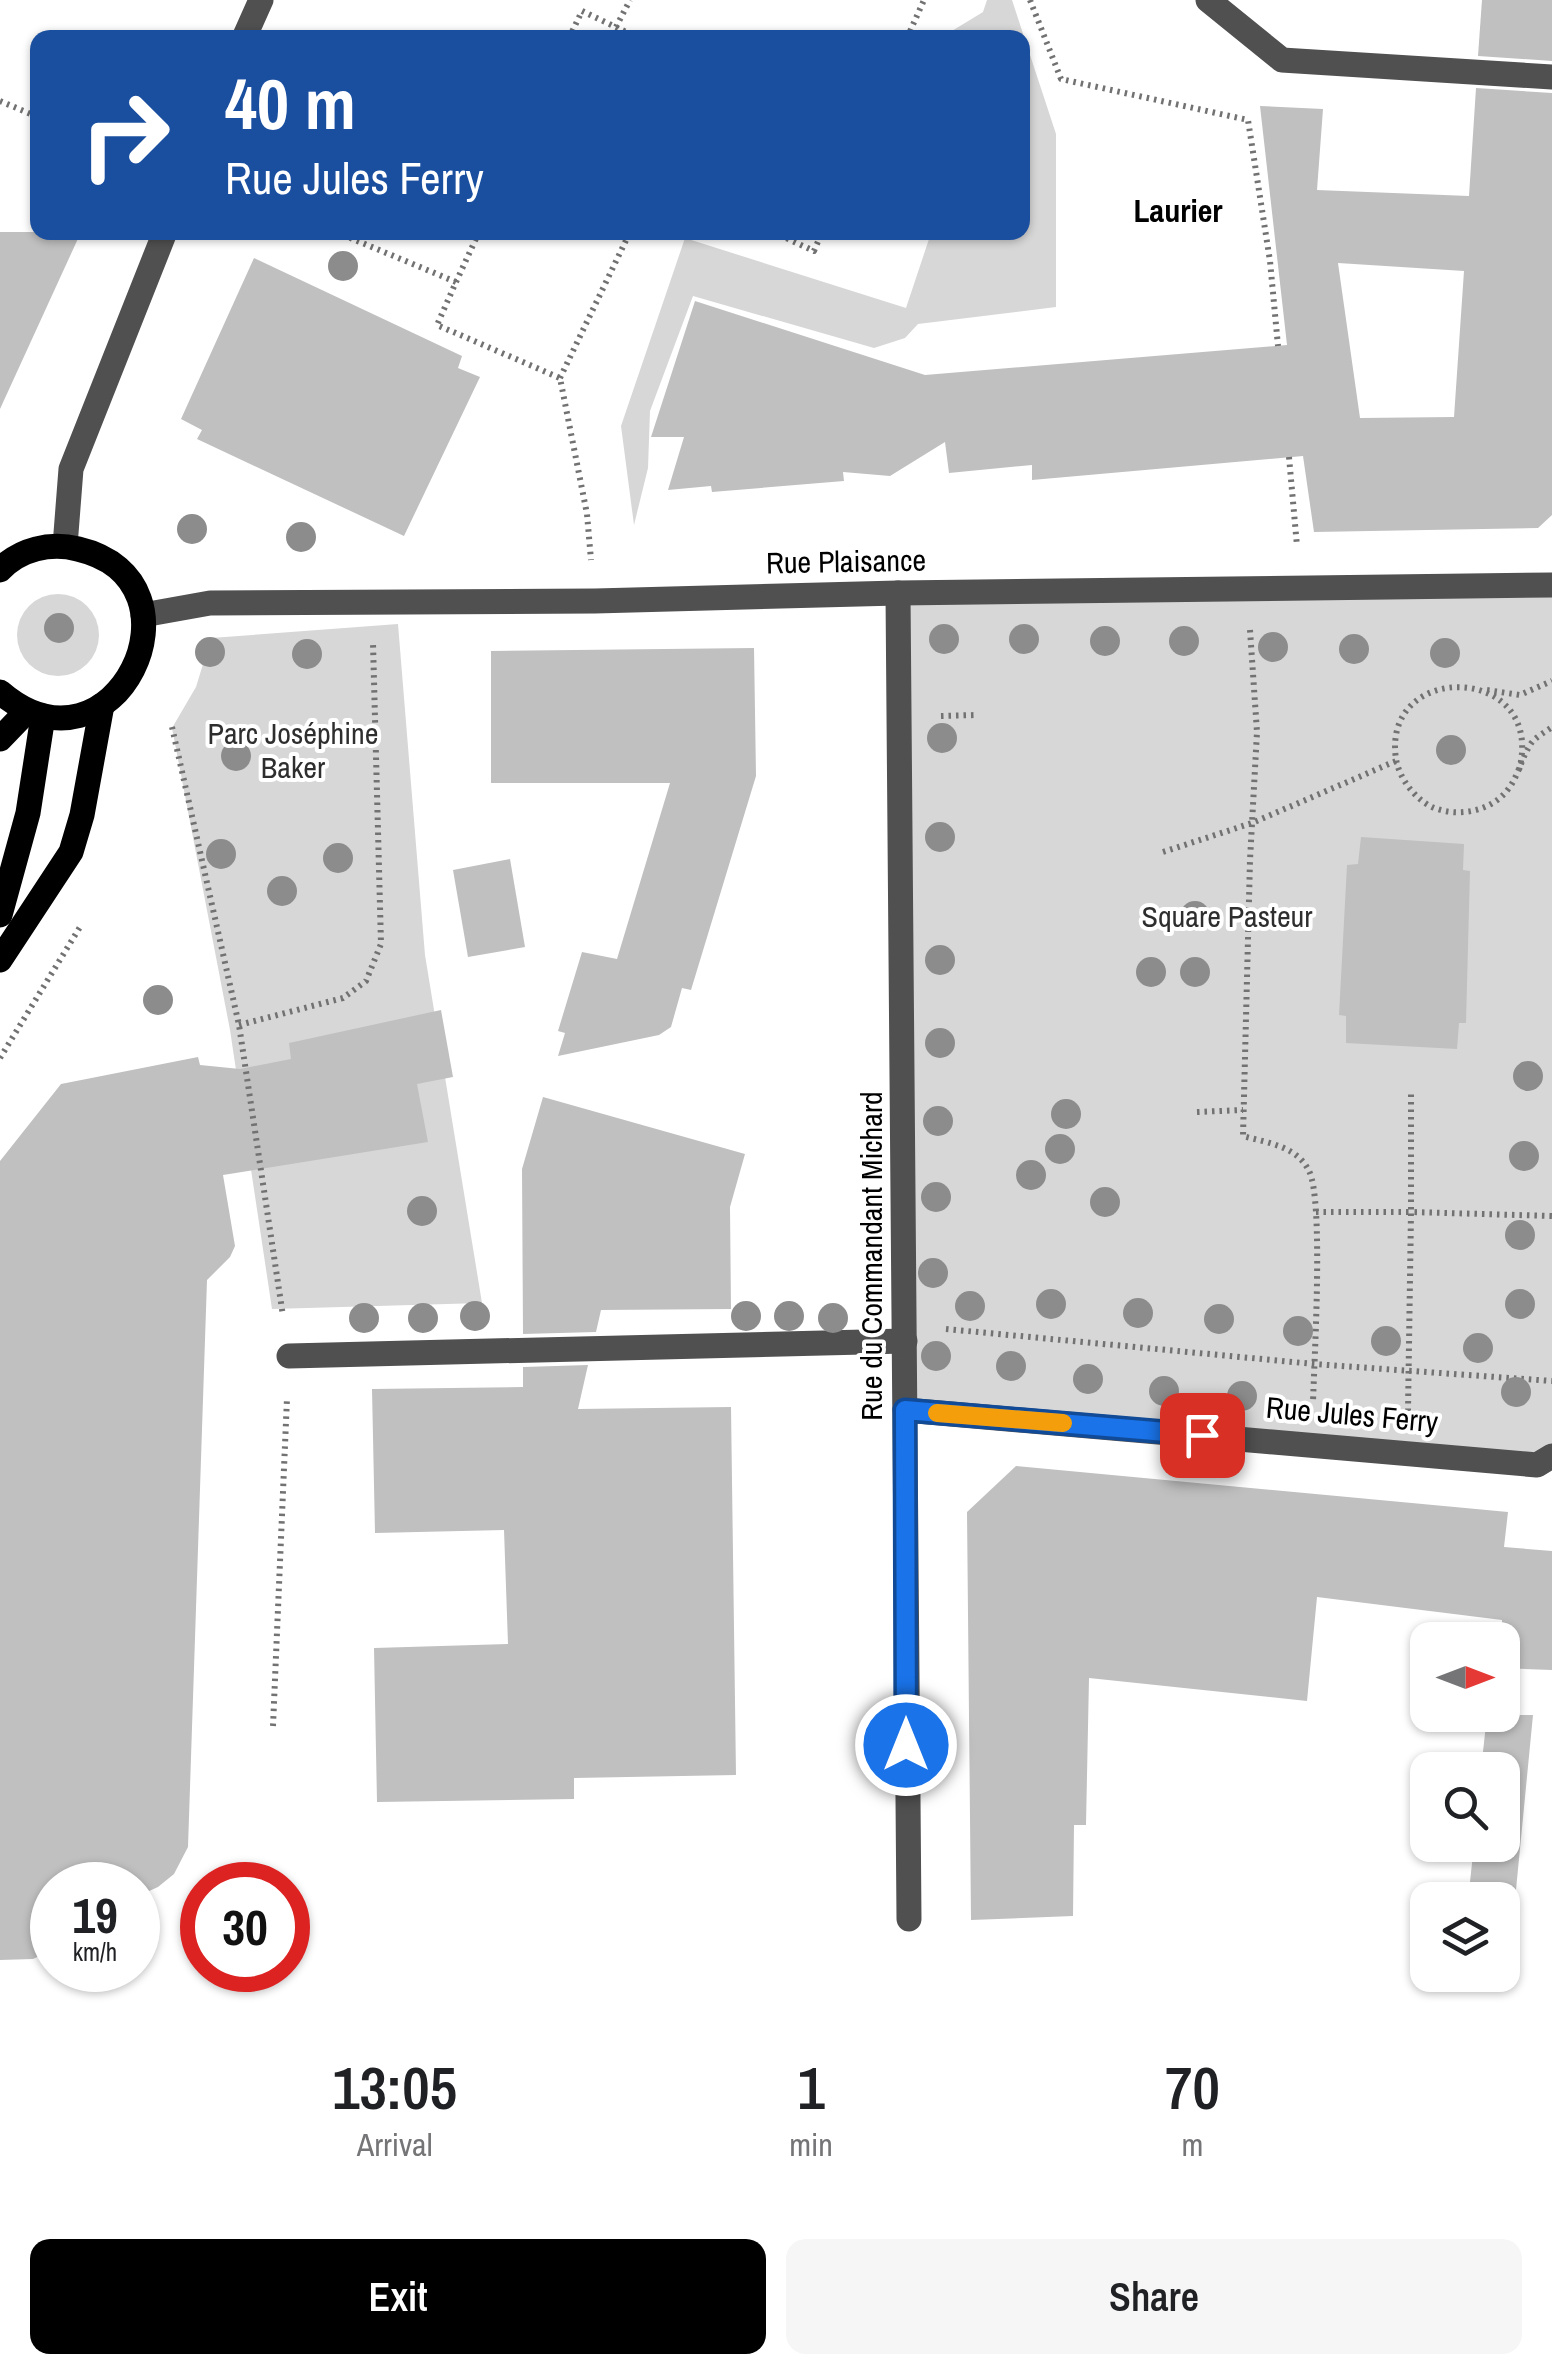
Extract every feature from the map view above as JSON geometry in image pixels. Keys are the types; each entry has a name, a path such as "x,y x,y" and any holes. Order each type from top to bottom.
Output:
{"main road":[{"path":"0,692 35,714 64,718 84,714 120,692 141,656 145,636 134,588 116,566 92,552 65,546 41,547 2,565"},
{"path":"0,960 71,852 82,815 102,705"},
{"path":"0,739 35,714"},
{"path":"0,916 28,813 35,714"}],"street":[{"path":"248,30 261,0"},
{"path":"1208,0 1282,60 1552,77"},
{"path":"65,546 71,469 161,240"},
{"name":"Rue Plaisance","path":"143,615 210,603 595,601 1552,585"},
{"name":"Rue du Commandant Michard","path":"898,593 909,1918"},
{"path":"289,1356 906,1333"},
{"name":"Rue Jules Ferry","path":"905,1410 1537,1465 1552,1456"}],"path":[{"path":"616,27 630,0"},
{"path":"911,30 924,0"},
{"path":"1030,0 1061,79 1248,120 1270,260 1278,346"},
{"path":"573,30 582,10 622,30"},
{"path":"0,100 30,114"},
{"path":"355,240 456,282"},
{"path":"475,240 437,325 560,378"},
{"path":"595,601 587,514 560,378 626,240"},
{"path":"790,240 814,251 819,240"},
{"path":"1289,458 1300,588"},
{"path":"1248,588 1257,732 1244,1136 1286,1147 1310,1172 1316,1212 1313,1444"},
{"path":"239,1025 343,998 366,981 381,944 373,602"},
{"path":"1552,681 1520,694 1458,684 1435,690 1410,708 1398,732 1396,761 1411,790 1428,805 1444,811 1468,812 1489,804 1508,789 1530,743 1552,727"},
{"path":"1481,689 1506,705 1518,724 1522,736 1519,770"},
{"path":"172,728 239,1025 289,1356 273,1726"},
{"path":"1163,852 1252,823 1396,761"},
{"path":"0,1058 68,949"},
{"path":"1406,1452 1411,1094"},
{"path":"1196,1112 1244,1110"},
{"path":"1316,1212 1552,1216"},
{"path":"906,1333 1552,1381"}],"green space":[{"path":"987,0 1012,0 1022,30 953,30 983,12"},
{"path":"1030,55 1056,134 1056,307 918,324 905,338 874,348 693,296 650,411 648,468 634,525 621,426 684,240 906,308 929,240 1030,240"},
{"name":"Square Pasteur","path":"1552,585 1552,1456 905,1410 898,593"},
{"path":"58,594 74,597 87,606 96,619 96,651 87,664 74,673 58,676 42,673 29,664 20,651 17,635 20,619 29,606 42,597"},
{"name":"Parc Joséphine Baker","path":"398,624 425,955 482,1303 272,1309 230,1030 172,728 196,687 211,638"}],"building":[{"path":"1482,0 1552,0 1552,61 1478,56"},
{"path":"1476,88 1552,93 1552,515 1538,528 1314,532 1303,456 1032,480 1032,465 949,473 945,442 890,476 843,472 844,481 712,492 711,486 668,490 684,437 651,437 695,301 925,375 1287,345 1260,106 1323,109 1317,190 1469,196","holes":["1338,263 1464,271 1454,417 1360,418"]},
{"path":"0,232 30,232 30,240 77,240 0,409"},
{"path":"254,258 462,356 458,368 480,377 404,536 197,439 202,430 181,419"},
{"path":"754,648 756,776 691,990 682,988 671,1027 659,1035 558,1056 565,1033 558,1031 582,952 617,959 670,783 491,783 491,651"},
{"path":"1361,837 1464,844 1463,870 1470,871 1466,1023 1459,1023 1457,1049 1346,1043 1346,1016 1339,1015 1347,865 1358,864"},
{"path":"510,859 525,947 468,957 453,870"},
{"path":"441,1010 453,1077 417,1084 428,1142 223,1175 235,1246 230,1257 207,1280 188,1847 174,1874 160,1885 160,1862 30,1862 30,1959 0,1960 0,1161 61,1084 198,1057 200,1065 240,1069 291,1059 289,1043"},
{"path":"543,1097 745,1154 730,1207 731,1309 601,1310 596,1332 523,1334 522,1169"},
{"path":"588,1365 578,1409 731,1407 736,1775 574,1778 574,1799 377,1802 374,1648 508,1644 504,1530 375,1533 372,1389 523,1387 523,1367"},
{"path":"1016,1466 1508,1512 1504,1547 1552,1551 1552,1670 1520,1669 1520,1622 1317,1597 1307,1701 1089,1678 1086,1825 1074,1825 1073,1916 971,1920 967,1512"},
{"path":"1520,1715 1533,1715 1520,1849 1520,1752 1483,1752 1485,1732 1520,1732"},
{"path":"1472,1862 1519,1862 1517,1882 1470,1882"}],"slow traffic":[{"path":"937,1413 1063,1423"}],"district":[{"name":"Laurier","path":"1178,211"}],"route":[{"path":"906,1745 905,1410 1202,1435"}]}
